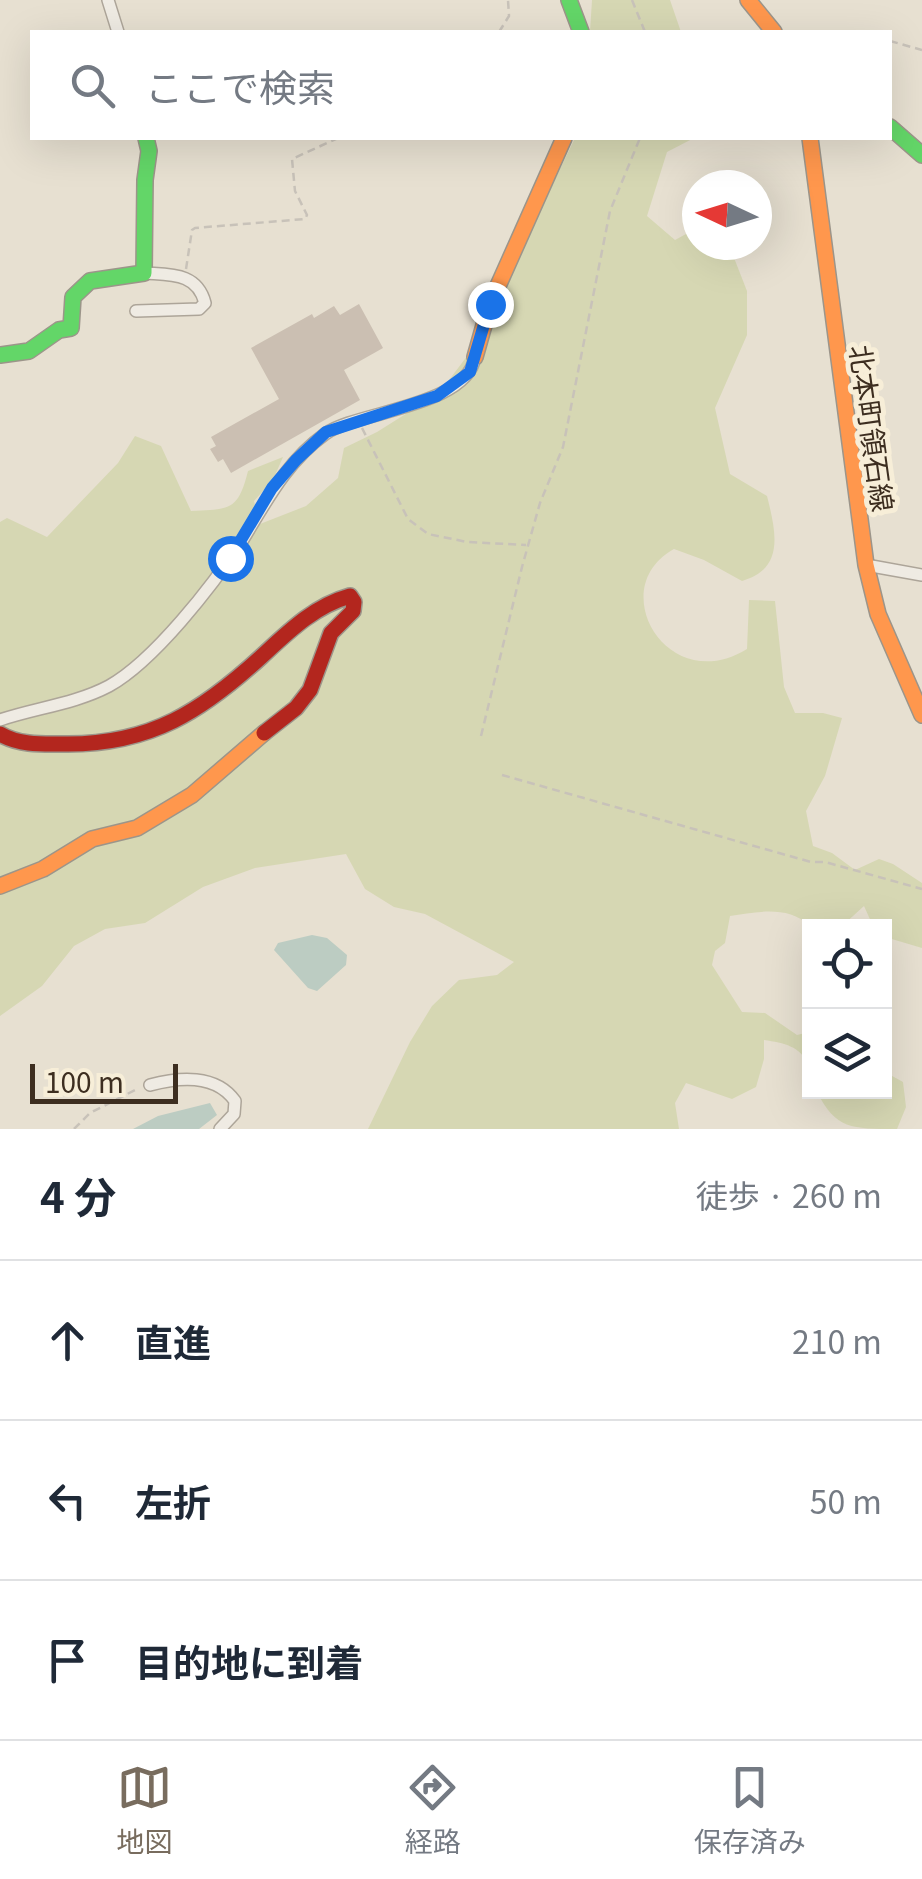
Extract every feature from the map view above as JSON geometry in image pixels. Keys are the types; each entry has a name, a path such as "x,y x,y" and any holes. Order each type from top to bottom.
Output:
{"street":[{"path":"108,0 117,30"},
{"path":"569,0 579,30"},
{"path":"748,0 772,30"},
{"path":"892,129 922,155"},
{"path":"144,273 146,140"},
{"path":"0,720 88,696 130,672 199,598 230,558 272,488 326,432 437,396 470,372 490,304 563,140"},
{"name":"北本町領石線","path":"810,140 866,565 878,614 922,715"},
{"path":"0,355 30,352 58,330 71,328 77,289 86,281 114,274 181,274 205,299 204,307 136,311"},
{"path":"866,565 922,575"},
{"path":"0,734 19,742 74,745 166,728 223,692 285,634 328,604 350,596 354,602 353,611 330,633 310,690 296,708 192,795 137,828 92,840 34,874 0,886"},
{"path":"150,1085 174,1079 222,1086 235,1101 234,1114 220,1129"}],"path":[{"path":"500,30 508,16 508,0"},
{"path":"632,0 644,30"},
{"path":"892,42 922,50"},
{"path":"181,274 190,262 195,228 305,220 307,215 295,191 292,159 334,140"},
{"path":"481,736 540,502 562,447 610,211 639,140"},
{"path":"359,422 408,519 428,534 467,542 528,545"},
{"path":"502,775 694,831 922,889"},
{"path":"74,1129 90,1113 131,1090 150,1085"}],"green space":[{"path":"592,0 670,0 680,30 590,30"},
{"path":"574,140 690,140 667,152 647,216 675,240 682,236 682,260 735,260 747,291 747,335 715,408 730,474 767,496 774,548 765,568 742,581 674,549 654,567 644,588 645,611 654,632 670,649 692,660 718,660 747,649 749,600 775,601 784,687 795,713 842,718 825,776 806,811 813,846 832,853 855,870 879,859 922,883 922,948 892,939 892,919 870,919 864,906 850,919 802,920 772,912 730,916 725,943 715,951 712,965 742,1012 765,1013 797,1035 802,1034 802,1055 785,1044 764,1040 764,1059 756,1087 732,1099 686,1083 675,1103 679,1129 368,1129 432,1006 459,980 497,975 514,962 425,914 394,907 365,889 346,854 255,868 203,887 145,923 105,929 74,946 42,986 0,1016 0,522 7,518 47,537 118,463 135,436 161,446 191,511 230,505 240,494 248,471 283,457 273,480 254,501 260,524 306,506 338,478 344,448 420,405 449,380 474,347"},
{"path":"892,1076 903,1082 906,1107 897,1129 868,1128 839,1120 821,1099 892,1099"}],"shaded area":[{"path":"312,935 327,938 347,955 346,965 317,991 308,988 274,950 278,943"},
{"path":"210,1103 217,1115 199,1129 133,1129 158,1116"}],"building":[{"path":"359,304 383,348 344,370 360,400 231,473 223,459 218,462 210,449 216,446 211,437 279,399 251,348 312,314 314,318 334,306 340,315"}],"traffic: fast":[{"path":"569,0 580,30"},
{"path":"892,129 922,155"},
{"path":"0,355 29,351 59,330 71,328 73,297 90,281 144,273 146,140"}],"traffic: slow":[{"path":"748,0 772,30"},
{"path":"475,357 490,304 563,140"},
{"path":"810,140 866,565 878,614 922,715"},
{"path":"0,886 43,869 92,839 137,828 192,795 264,733"}],"traffic: jam":[{"path":"0,734 24,742 68,744 150,731 196,708 302,621 350,596 353,611 331,633 310,690 296,708 264,733"}],"route":[{"path":"230,558 272,488 326,432 437,396 470,372 490,304"}]}
